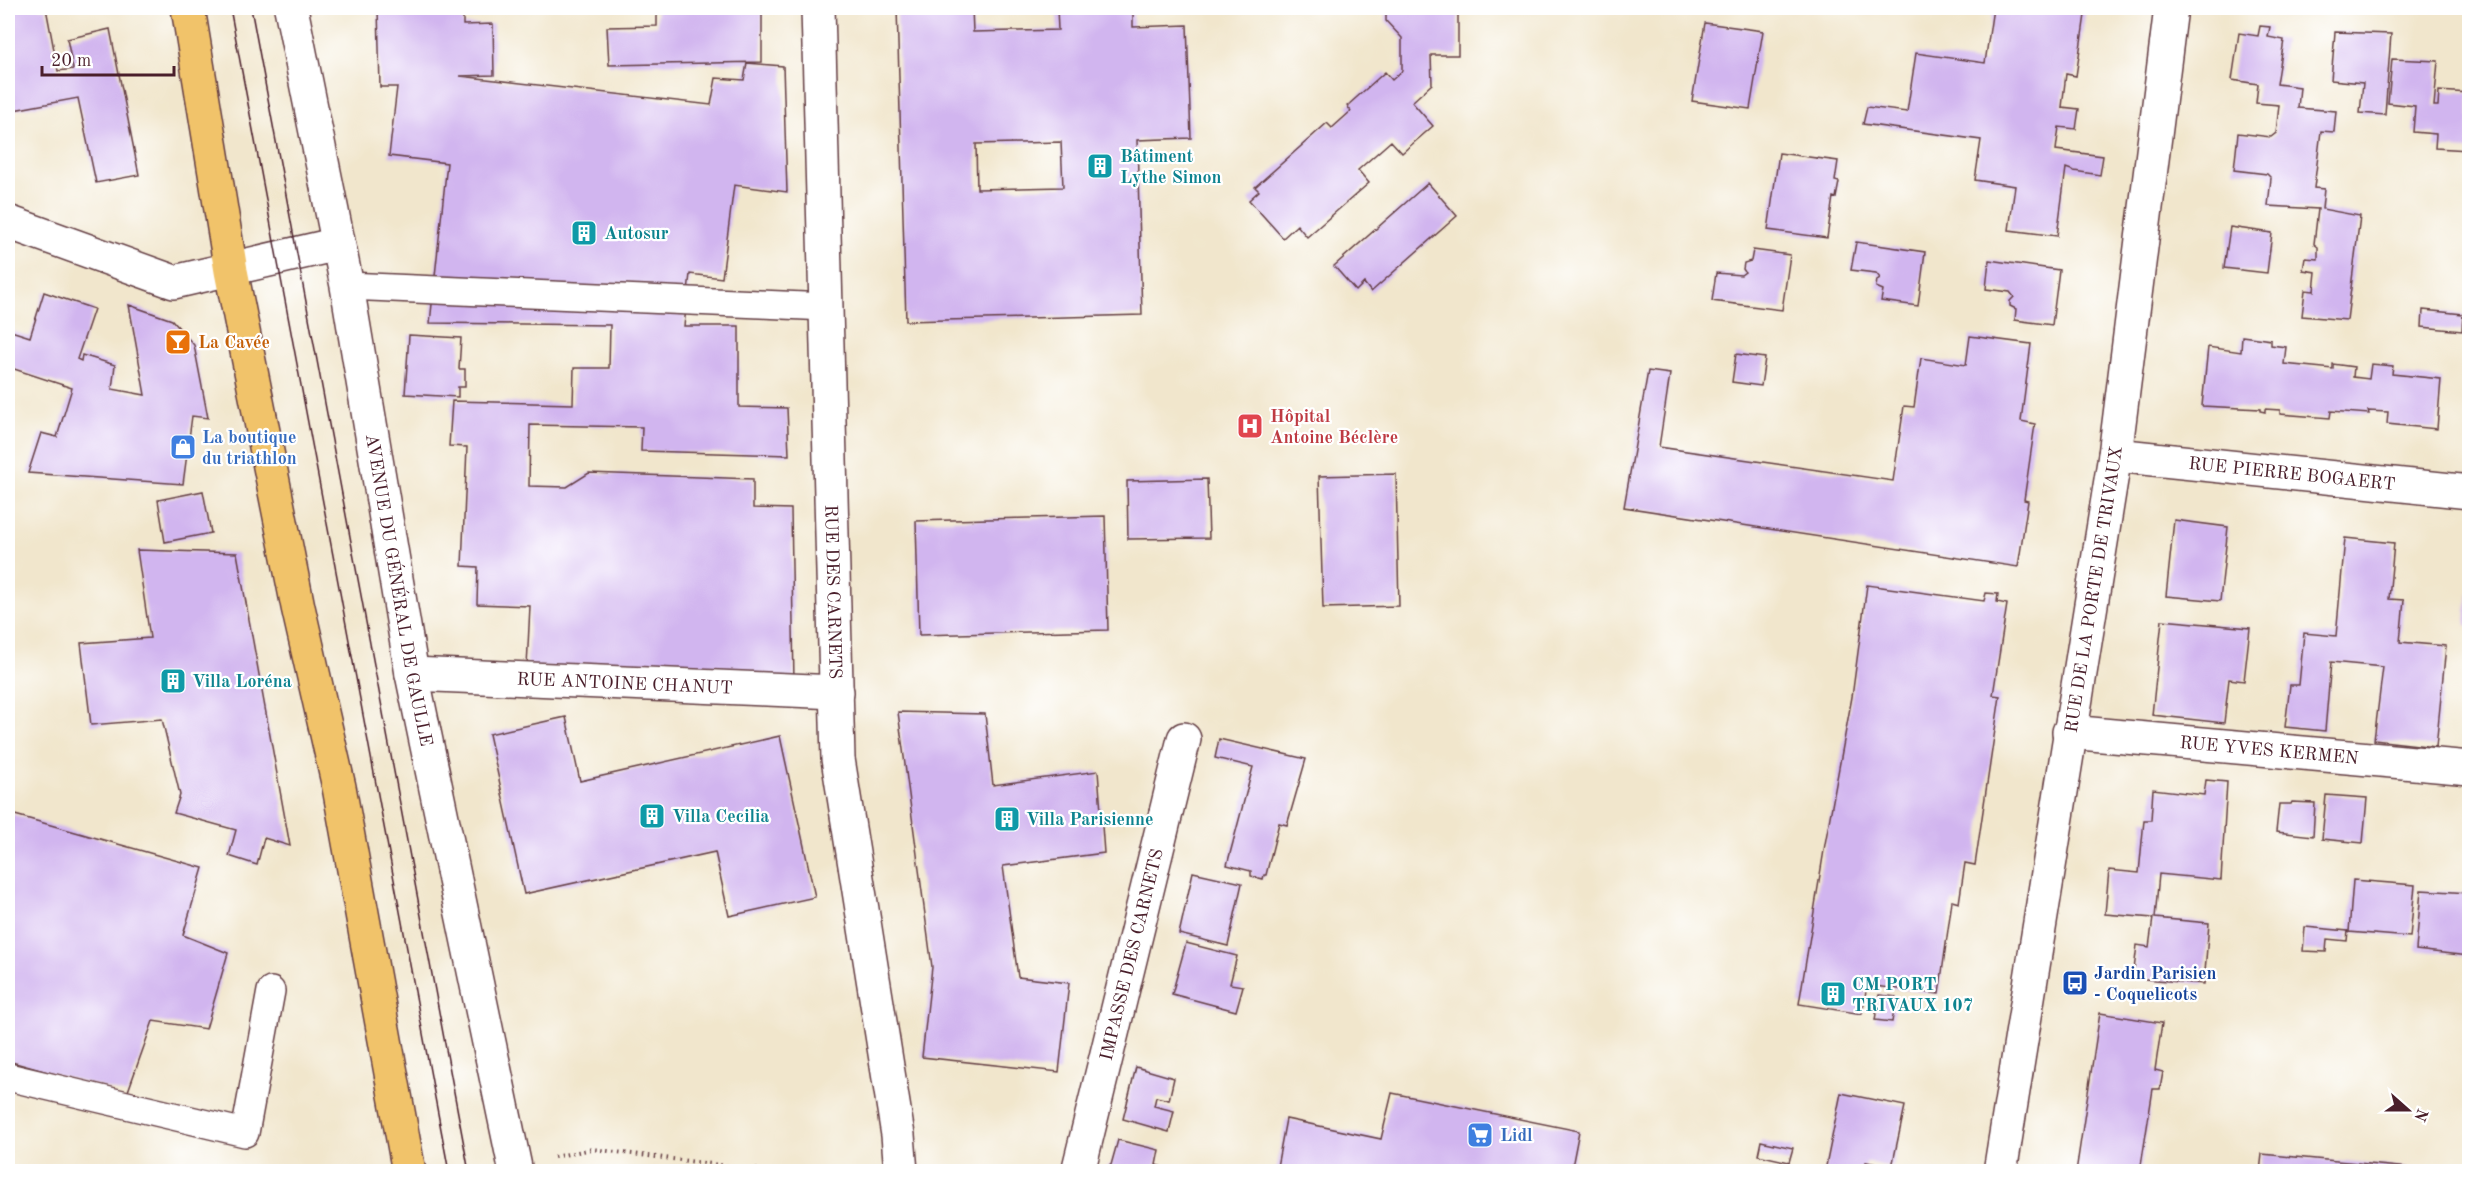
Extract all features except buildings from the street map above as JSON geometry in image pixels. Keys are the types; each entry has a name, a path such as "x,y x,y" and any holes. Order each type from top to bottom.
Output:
{"main road":[{"path":"188,8 231,271 298,607 339,787 409,1172"}],"street":[{"name":"AVENUE DU GÉNÉRAL DE GAULLE","path":"291,8 347,286 412,674 515,1168"},
{"name":"RUE DES CARNETS","path":"818,8 838,759 896,1123 901,1172"},
{"name":"RUE DE LA PORTE DE TRIVAUX","path":"2000,1172 2115,455 2171,8"},
{"path":"8,222 174,282 231,271 338,244"},
{"name":"RUE PIERRE BOGAERT","path":"2115,455 2469,492"},
{"name":"RUE ANTOINE CHANUT","path":"412,674 837,692"},
{"name":"RUE YVES KERMEN","path":"2069,732 2469,768"},
{"name":"IMPASSE DES CARNETS","path":"1078,1172 1184,739"}],"lane":[{"path":"347,286 827,307"},
{"path":"8,1077 245,1133 271,991"}],"path":[{"path":"515,1168 592,1149 776,1172"}],"tram line":[{"path":"230,8 449,1172"},
{"path":"251,8 469,1172"}],"place":[{"name":"Bâtiment Lythe Simon","path":"1100,166"},
{"name":"Autosur","path":"584,233"},
{"name":"La Cavée","path":"178,342"},
{"name":"Hôpital Antoine Béclère","path":"1250,426"},
{"name":"La boutique du triathlon","path":"183,447"},
{"name":"Villa Loréna","path":"173,681"},
{"name":"Villa Cecilia","path":"652,816"},
{"name":"Villa Parisienne","path":"1007,819"},
{"name":"Jardin Parisien - Coquelicots","path":"2075,983"},
{"name":"CM PORT TRIVAUX 107","path":"1833,994"},
{"name":"Lidl","path":"1480,1135"}]}
